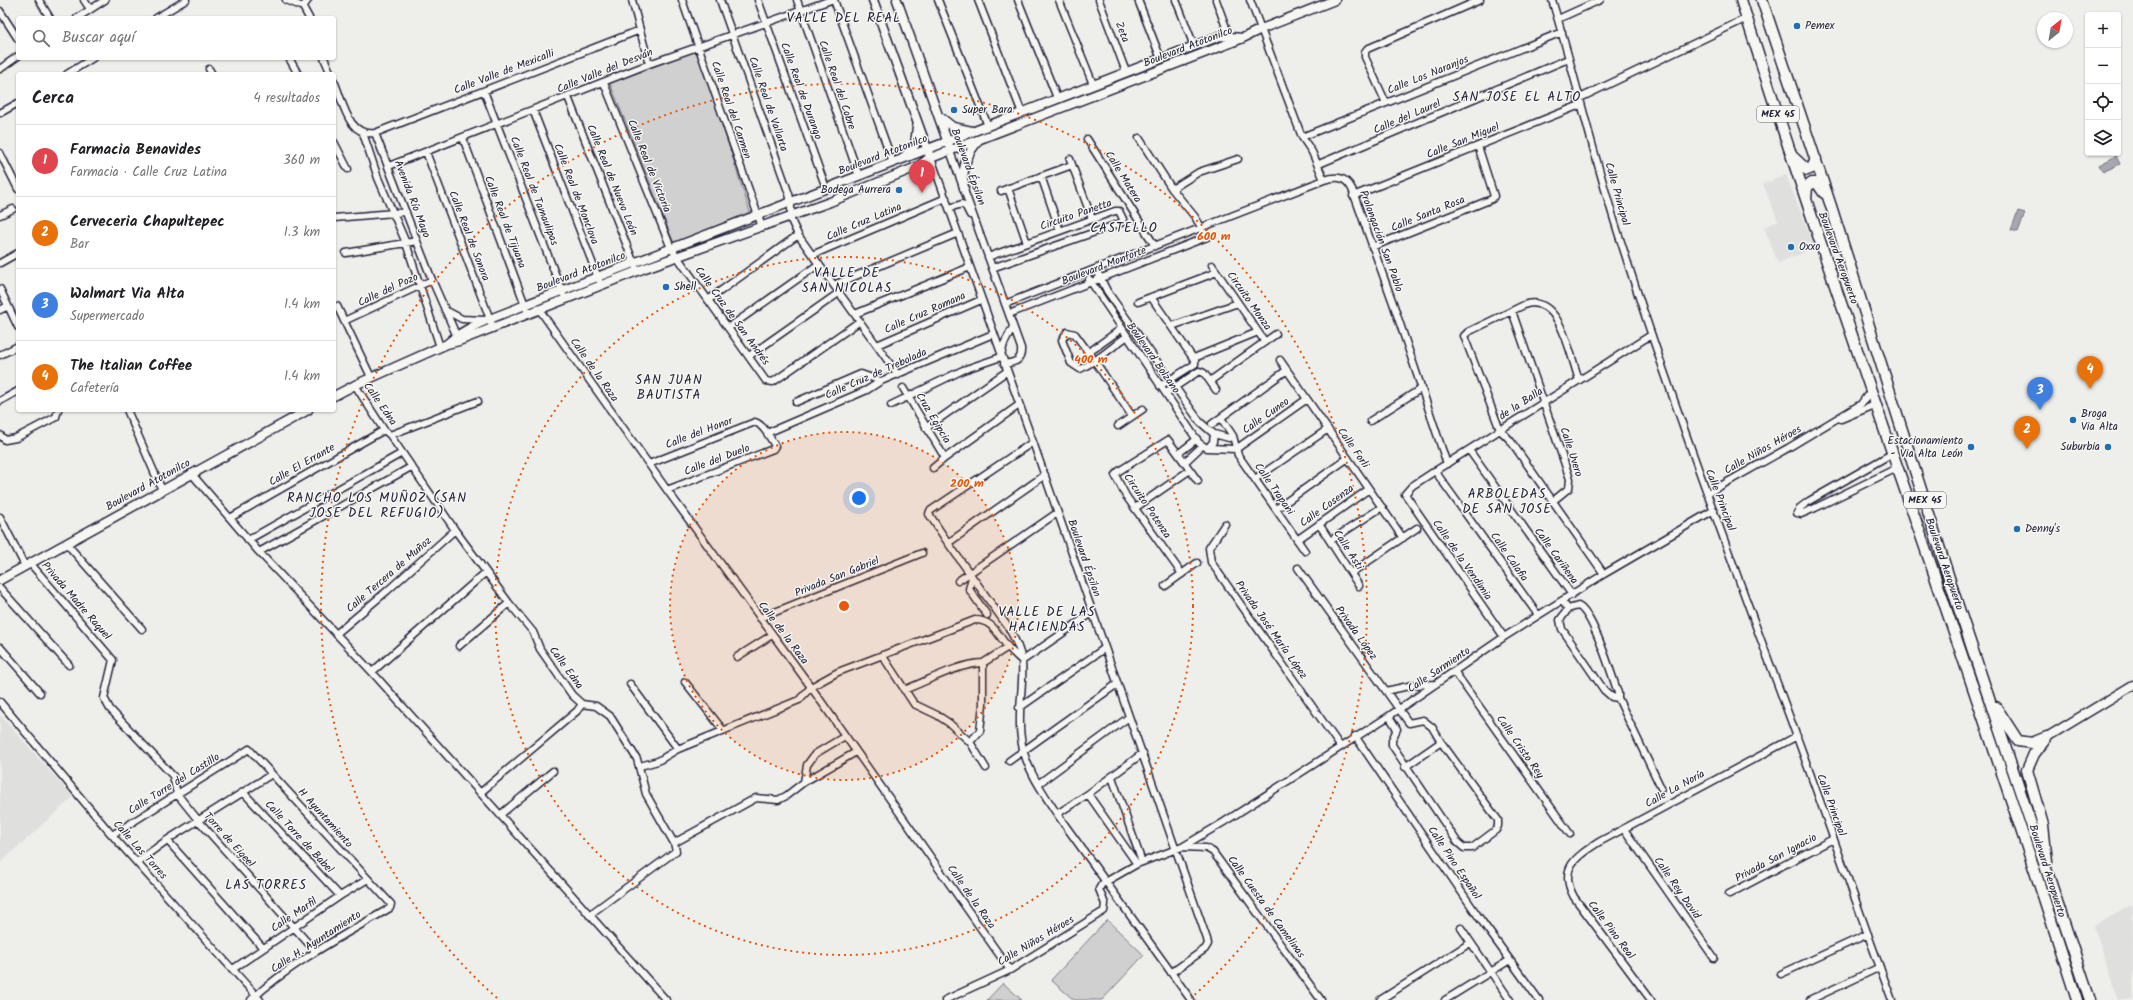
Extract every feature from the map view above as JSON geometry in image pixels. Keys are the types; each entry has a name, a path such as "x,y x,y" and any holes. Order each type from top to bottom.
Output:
{"highway":[{"name":"Boulevard Aeropuerto","path":"1741,0 1767,75 1806,203 1899,468 2077,1000"},
{"name":"Boulevard Aeropuerto","path":"1762,0 1816,159 1940,549 2090,1000"},
{"path":"1790,152 1801,167 1807,170 1812,168 1816,159"},
{"path":"1806,203 1807,187 1814,182 1820,186 1830,203"},
{"path":"1990,700 2018,741 2032,743 2047,737"},
{"path":"2047,737 2034,754 2027,770 2044,825 2048,876"}],"street":[{"path":"39,0 49,16"},
{"path":"84,0 90,9"},
{"path":"80,16 105,0"},
{"path":"159,16 186,0"},
{"path":"286,0 303,7 308,16"},
{"path":"303,7 308,0"},
{"path":"632,0 649,64"},
{"name":"Calle Real del Carmen","path":"682,0 762,227"},
{"name":"Calle Real de Vallarta","path":"720,0 791,202 790,216"},
{"name":"Calle Real de Durango","path":"758,0 826,188"},
{"name":"Calle Real del Cobre","path":"797,0 859,176"},
{"path":"832,0 897,162 914,145 918,123"},
{"name":"Calle Valle del Desván","path":"389,166 604,83 649,64 832,0"},
{"name":"Boulevard Épsilon","path":"873,0 946,198 1117,684 1179,848 1208,944 1205,950 1171,973"},
{"name":"Boulevard Épsilon","path":"897,0 1021,348 1021,357 1017,361 1004,364"},
{"path":"938,0 988,126"},
{"path":"978,0 1022,112"},
{"path":"1018,0 1057,98"},
{"path":"1059,0 1093,84"},
{"name":"Zeta","path":"1099,0 1126,72"},
{"path":"1138,0 1161,59"},
{"path":"1176,0 1194,46"},
{"path":"1216,0 1231,39"},
{"path":"1250,0 1302,137 1318,164 1324,180"},
{"name":"Boulevard Atotonilco","path":"636,267 678,256 762,227 892,177 931,158 978,141 1231,39 1243,38 1261,29 1335,0"},
{"path":"1386,103 1364,52 1375,45 1480,0"},
{"name":"Calle Principal","path":"1552,0 1562,32 1579,102 1616,227 1651,334 1691,451 1708,493 1892,1000"},
{"path":"1558,19 1600,0"},
{"path":"0,11 16,36"},
{"name":"Calle San Miguel","path":"1354,196 1478,146 1579,102 1747,18"},
{"name":"Calle Valle de Mexicalli","path":"375,133 640,30"},
{"name":"Calle Los Naranjos","path":"1302,137 1562,32"},
{"name":"Boulevard Atotonilco","path":"336,395 355,385 444,346 491,322 636,267 671,248 1220,36 1231,39"},
{"path":"0,69 16,57"},
{"path":"70,72 89,60"},
{"path":"290,60 297,72"},
{"path":"325,60 330,72"},
{"name":"Calle del Laurel","path":"1318,164 1568,60"},
{"name":"Calle Real de Victoria","path":"604,83 671,248 678,256"},
{"path":"336,86 354,127 363,133 375,133"},
{"name":"Calle Real de Tamaulipas","path":"484,91 564,295"},
{"name":"Calle Real de Nuevo León","path":"568,97 636,267"},
{"path":"0,113 16,104"},
{"name":"Calle Real de Monclova","path":"533,110 599,282"},
{"path":"937,113 952,127 964,131 978,130"},
{"path":"363,133 378,178 395,213 444,346"},
{"name":"Avenida Río Mayo","path":"375,133 432,280 458,338"},
{"name":"Calle Real de Tijuana","path":"463,138 527,309"},
{"path":"1139,138 1172,189 1202,226"},
{"name":"Calle Matera","path":"1087,139 1154,246"},
{"path":"964,188 962,178 965,164 971,149 978,141"},
{"path":"336,146 348,169"},
{"name":"Calle Santa Rosa","path":"1372,248 1492,199 1494,196 1478,146"},
{"name":"Calle Real de Sonora","path":"426,152 491,322"},
{"path":"0,153 16,185"},
{"path":"1172,189 1199,172 1238,159"},
{"path":"1001,191 1041,176 1071,162 1092,219"},
{"path":"1041,176 1060,231"},
{"name":"Prolongación San Pablo","path":"1202,226 1334,176 1345,180 1349,184 1354,196 1422,388 1447,464"},
{"path":"1008,188 1027,243"},
{"name":"Calle Cruz Latina","path":"812,255 946,198"},
{"name":"Boulevard Épsilon","path":"949,208 959,204 966,207 980,242 987,254"},
{"path":"0,215 13,208"},
{"name":"Circuito Panetta","path":"987,254 1027,243 1117,210 1123,217 1120,223 992,268"},
{"path":"336,218 406,212"},
{"path":"790,216 798,235 898,375"},
{"name":"Boulevard Monforte","path":"1005,304 1087,274 1202,226 1207,237 1009,314"},
{"path":"834,285 958,233"},
{"path":"708,300 798,235"},
{"path":"346,253 417,241"},
{"path":"0,263 16,254"},
{"name":"Calle Cruz de San Andrés","path":"678,256 766,381 773,382 860,321"},
{"path":"728,328 819,264"},
{"name":"Circuito Monza","path":"1212,265 1265,342"},
{"path":"855,314 970,267"},
{"name":"Boulevard Bolzano","path":"1096,270 1107,292 1200,422 1214,434"},
{"name":"Circuito Monza","path":"1138,302 1217,272"},
{"name":"Boulevard Bolzano","path":"1087,274 1090,282 1126,337 1197,439 1205,447"},
{"name":"Calle del Pozo","path":"344,321 432,280"},
{"path":"0,289 16,323"},
{"path":"749,356 840,292"},
{"name":"Boulevard Atotonilco","path":"527,309 539,309 564,295"},
{"path":"1151,297 1194,358 1195,364 1160,386"},
{"name":"Calle Cruz Romana","path":"877,345 981,300"},
{"path":"1579,380 1558,318 1543,304 1531,302 1468,332 1464,336 1500,430 1510,440 1604,574"},
{"path":"1172,326 1238,303"},
{"path":"0,310 8,306"},
{"path":"337,306 371,378"},
{"name":"Calle de la Raza","path":"539,309 667,490 846,736 1010,970"},
{"path":"445,310 462,319 491,322"},
{"path":"1512,310 1544,402"},
{"path":"891,405 968,368 1001,357 1004,344 1013,327"},
{"path":"1088,353 1121,329"},
{"path":"1126,337 1094,360 1080,369 1072,365 1062,340 1063,336 1067,332 1073,332 1094,360 1132,416"},
{"path":"1194,358 1258,332"},
{"name":"Calle Cruz de Trebolada","path":"767,433 867,390 881,380 898,375 993,334"},
{"name":"Circuito Monza","path":"1210,381 1276,334"},
{"name":"de la Balla","path":"1405,494 1412,486 1435,471 1651,334"},
{"path":"0,355 16,347"},
{"name":"Calle Forli","path":"1280,360 1403,538"},
{"path":"1212,424 1287,370"},
{"path":"1166,393 1199,371 1204,373 1216,390"},
{"path":"926,428 1006,372"},
{"path":"796,402 861,374 881,380"},
{"name":"Calle Edna","path":"355,385 384,430 390,435 486,572 533,632 540,649 572,694 582,704 596,706 610,716 640,766 640,777 646,794 674,843"},
{"name":"Cruz Egipcia","path":"903,388 945,458"},
{"path":"1370,421 1422,388"},
{"name":"Calle Niños Héroes","path":"1708,493 1861,404 1872,389"},
{"path":"0,401 16,392"},
{"name":"Calle Cuneo","path":"1236,449 1307,399"},
{"path":"390,435 478,401"},
{"name":"Calle Uvero","path":"1544,402 1571,482 1569,488 1553,501"},
{"name":"Calle Niños Héroes","path":"1828,423 1877,404"},
{"path":"933,468 1019,405"},
{"path":"1118,426 1143,409"},
{"path":"0,435 5,440 16,438 56,417 57,412"},
{"path":"128,412 162,490"},
{"name":"Boulevard Atotonilco","path":"0,580 191,473 304,412"},
{"path":"1185,462 1213,442 1214,434 1224,438 1233,436 1221,418"},
{"name":"Calle del Honor","path":"649,464 755,422 767,433"},
{"path":"1255,480 1328,429"},
{"name":"Calle El Errante","path":"230,518 384,430"},
{"name":"Calle del Duelo","path":"667,490 773,449 774,446 767,433"},
{"name":"Calle Trapani","path":"1233,436 1238,455 1305,551"},
{"path":"1179,453 1197,439"},
{"name":"Circuito Potenza","path":"1182,574 1135,508 1116,480 1115,476 1118,472 1166,441 1170,441 1198,481"},
{"path":"1033,442 930,511 929,514 1008,627 1016,641 1022,661 1019,708 1023,751 1038,784 1191,1000"},
{"path":"1205,447 1236,449"},
{"name":"Calle Cariñena","path":"1469,450 1572,594"},
{"path":"248,540 402,453"},
{"path":"1893,453 1809,501 1801,507 1797,513 1801,514 1899,468"},
{"path":"1276,509 1348,458"},
{"path":"259,552 411,467"},
{"path":"1135,508 1190,470"},
{"name":"Calle Calafia","path":"1435,471 1538,615"},
{"path":"191,473 248,540 372,672 666,1000"},
{"path":"948,543 1044,475"},
{"name":"Calle Cosenza","path":"1297,540 1369,489"},
{"name":"Calle de la Vendimia","path":"1405,494 1504,637"},
{"path":"1330,541 1382,507"},
{"name":"Calle Sarmiento","path":"1179,848 1389,716 1538,615 1604,574 1714,510"},
{"path":"958,581 971,575 1057,514"},
{"name":"Privada Madre Raquel","path":"0,517 28,565 107,652 113,664 105,702 173,776 177,794"},
{"name":"Privada José María López","path":"1226,524 1209,548 1211,562 1340,746"},
{"name":"Calle Asti","path":"1319,524 1359,586"},
{"path":"1351,573 1417,528"},
{"name":"Calle Tercera de Muñoz","path":"336,634 456,530"},
{"path":"66,543 142,629"},
{"name":"Privada San Gabriel","path":"760,618 922,553"},
{"path":"1165,586 1197,563"},
{"name":"Privada López","path":"1298,568 1409,723 1423,720 1428,723 1441,742"},
{"path":"372,672 486,572"},
{"path":"971,575 969,589 985,617 1008,647 1022,661"},
{"path":"0,588 69,665"},
{"path":"1562,601 1568,609"},
{"path":"459,646 509,603"},
{"path":"1618,698 1612,697 1599,683 1560,625 1560,618 1568,609 1578,606 1586,612 1601,645 1618,693 1618,698 1661,788"},
{"path":"640,766 658,761 678,748 799,700 811,687 860,662 985,617 993,607"},
{"path":"1022,661 1092,613"},
{"path":"737,657 772,635"},
{"path":"0,647 40,693"},
{"path":"904,690 958,668 983,663 1008,647"},
{"path":"1019,708 1105,648"},
{"path":"882,655 914,704 937,715 970,742 986,768"},
{"path":"970,742 980,731 983,704 983,663"},
{"name":"Calle Cristo Rey","path":"1454,671 1570,834"},
{"path":"684,682 723,730"},
{"path":"630,684 678,748"},
{"path":"1009,761 1117,684"},
{"path":"1386,691 1413,684 1436,684"},
{"path":"2047,737 2132,687"},
{"name":"Calle Las Torres","path":"0,702 112,835 258,998"},
{"path":"480,793 577,711 582,704"},
{"path":"1389,716 1397,729 1392,740 1392,745 1405,767 1458,843 1464,848 1472,848 1496,830 1498,820 1441,742 1405,767"},
{"path":"1038,784 1130,717"},
{"path":"804,782 807,765 812,757 846,736"},
{"name":"Calle Pino Español","path":"1355,736 1478,916 1539,1000"},
{"name":"Calle La Noría","path":"1569,868 1578,856 1624,829 1796,736"},
{"name":"Calle Torre del Castillo","path":"112,835 246,750"},
{"name":"H Ayuntamiento","path":"246,750 251,750 390,902"},
{"path":"589,915 675,854 676,848 674,843 756,798 778,800 796,790 804,782 856,752"},
{"path":"1058,814 1112,777 1143,753"},
{"path":"500,815 553,771"},
{"path":"137,862 167,840 272,774"},
{"path":"1112,777 1140,863"},
{"name":"Calle Torre de Babel","path":"243,792 340,896"},
{"name":"Torre de Eigeel","path":"177,794 198,820 316,952"},
{"path":"1088,794 1140,863"},
{"name":"Calle Rey David","path":"1624,829 1714,958"},
{"name":"Privada San Ignacio","path":"1729,894 1833,839"},
{"path":"167,840 263,948"},
{"path":"1106,882 1140,863 1179,848"},
{"name":"Calle Cuesta de Camelinas","path":"1179,848 1206,848 1213,852 1321,1000"},
{"name":"Calle Pino Real","path":"1569,868 1568,882 1574,897 1651,1000"},
{"name":"Calle Marfil","path":"233,969 294,926 368,879"},
{"name":"Calle Niños Héroes","path":"945,1000 1010,970 1104,911 1105,904 1099,889 1106,882"},
{"name":"Calle H. Ayuntamiento","path":"251,1000 258,998 316,952 390,908 390,902"},
{"path":"1461,928 1510,1000"},
{"path":"1781,974 1868,934"},
{"path":"1380,1000 1470,943"},
{"path":"1445,1000 1510,960"},
{"path":"1810,1000 1880,967"}],"shaded area":[{"path":"698,50 750,212 674,243 610,83"},
{"path":"2116,156 2120,164 2103,172 2099,165"},
{"path":"1786,175 1815,248 1778,263 1764,227 1778,221 1763,184"},
{"path":"2018,211 2025,213 2018,232 2011,230"},
{"path":"0,715 73,797 0,863"},
{"path":"2133,904 2133,1000 2118,1000 2094,926"},
{"path":"1107,920 1144,955 1102,1000 1074,1000 1051,980"},
{"path":"1003,983 1022,1000 987,1000"}],"place":[{"name":"Pemex","path":"1797,26"},
{"name":"Super Bara","path":"954,110"},
{"name":"Bodega Aurrera","path":"899,190"},
{"name":"Farmacia Benavides","path":"922,193"},
{"name":"Oxxo","path":"1791,247"},
{"name":"Shell","path":"666,287"},
{"name":"The Italian Coffee","path":"2090,389"},
{"name":"Walmart Via Alta","path":"2040,410"},
{"name":"Broga Via Alta","path":"2073,420"},
{"name":"Estacionamiento - Via Alta León","path":"1971,447"},
{"name":"Suburbia","path":"2108,447"},
{"name":"Cerveceria Chapultepec","path":"2027,449"},
{"name":"Denny's","path":"2017,529"}],"district":[{"name":"VALLE DEL REAL","path":"844,18"},
{"name":"SAN JOSE EL ALTO","path":"1517,97"},
{"name":"CASTELLO","path":"1124,228"},
{"name":"VALLE DE SAN NICOLAS","path":"847,280"},
{"name":"SAN JUAN BAUTISTA","path":"669,388"},
{"name":"ARBOLEDAS DE SAN JOSE","path":"1507,502"},
{"name":"RANCHO LOS MUÑOZ (SAN JOSE DEL REFUGIO)","path":"377,506"},
{"name":"VALLE DE LAS HACIENDAS","path":"1047,620"},
{"name":"LAS TORRES","path":"266,885"}]}
